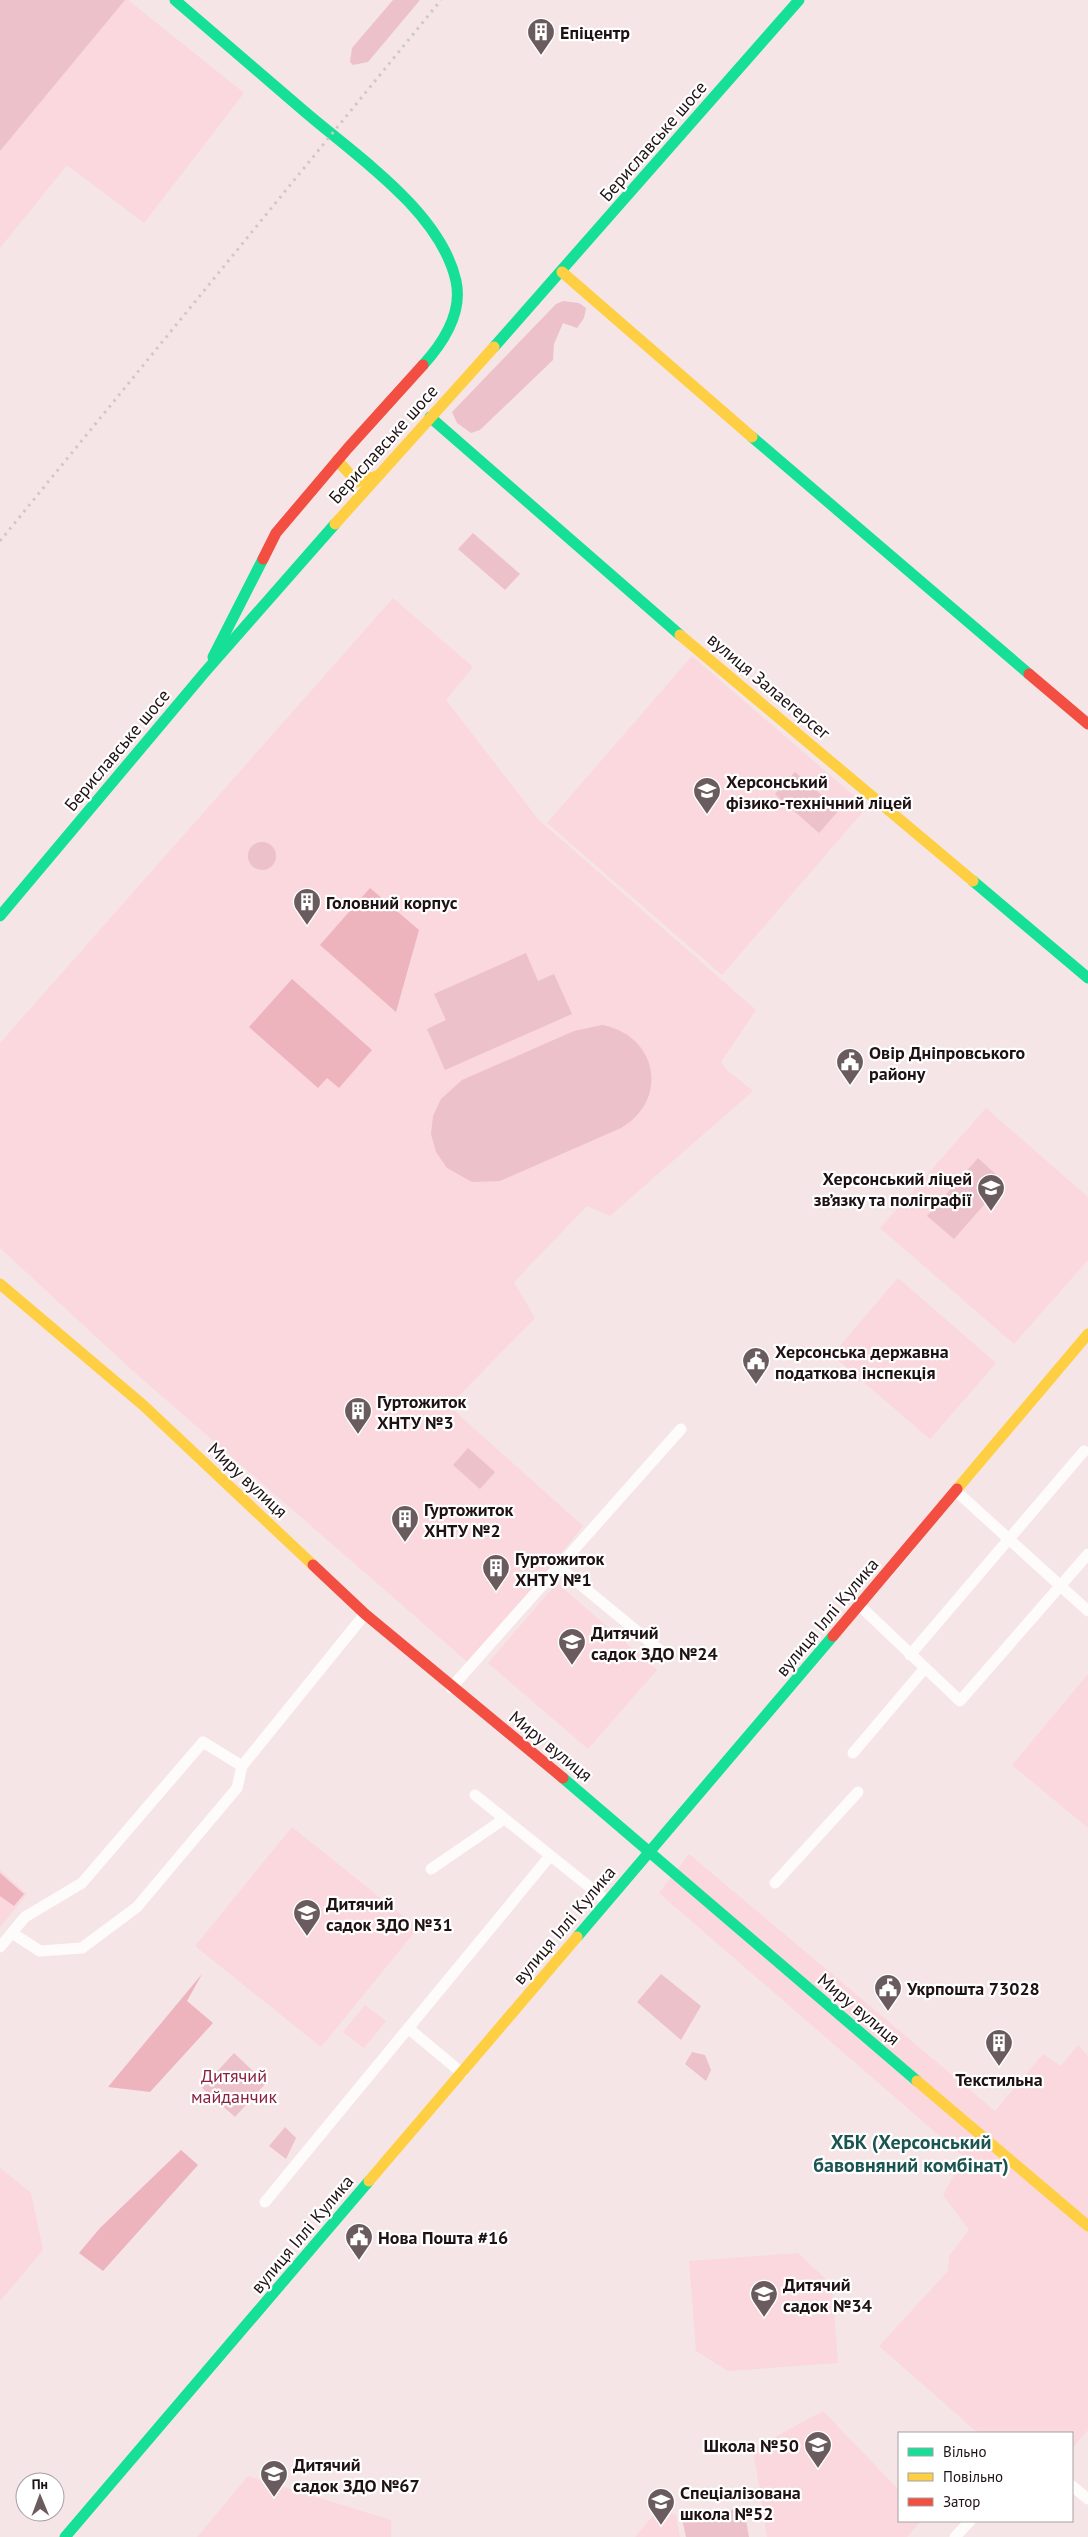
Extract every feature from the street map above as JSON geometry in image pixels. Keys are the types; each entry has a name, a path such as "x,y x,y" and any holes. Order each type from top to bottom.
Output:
{"street":[{"path":"175,0 394,188 434,232 447,253 455,271 458,301 448,336 438,350 337,460 276,533 206,672"},
{"name":"Бериславське шосе","path":"0,916 206,672 377,476 562,272 799,0"},
{"path":"562,272 842,515 1088,724"},
{"name":"вулиця Залаегерсег","path":"430,417 706,657 1088,978"},
{"path":"337,460 357,482 377,476"},
{"name":"Миру вулиця","path":"0,1284 137,1399 365,1614 649,1851 762,1950 1088,2226"},
{"name":"вулиця Іллі Кулика","path":"66,2537 1088,1334"},
{"path":"452,1688 681,1429"},
{"path":"910,1655 1084,1451"},
{"path":"956,1491 1059,1587 1088,1611"},
{"path":"859,1605 960,1701 1088,1554"},
{"path":"558,1567 661,1651"},
{"path":"12,1933 40,1951 82,1948 137,1907 237,1788 242,1766 365,1614"},
{"path":"853,1753 925,1668"},
{"path":"0,1947 25,1917 82,1883 203,1742 242,1766"},
{"path":"775,1884 858,1792"},
{"path":"475,1795 607,1901"},
{"path":"431,1869 504,1819"},
{"path":"265,2202 550,1856"},
{"path":"408,2028 462,2073"},
{"path":"1073,2487 1087,2497"},
{"path":"955,2537 969,2522"}],"shaded area":[{"path":"125,0 128,0 244,93 144,223 67,165 0,248 0,151"},
{"path":"393,598 473,667 446,700 538,819 756,1010 721,1062 727,1070 753,1091 610,1216 587,1206 514,1282 535,1318 449,1406 583,1526 471,1665 133,1371 0,1248 0,1043"},
{"name":"Херсонський фізико-технічний ліцей","path":"692,656 867,807 722,975 547,823"},
{"path":"370,888 419,930 396,1012 320,945"},
{"path":"292,979 372,1050 339,1088 327,1078 318,1088 249,1027"},
{"name":"Херсонський ліцей зв’язку та поліграфії","path":"986,1108 1088,1197 1088,1260 1014,1344 880,1228"},
{"path":"898,1278 996,1363 930,1439 832,1355"},
{"name":"Дитячий садок ЗДО №24","path":"557,1583 657,1670 588,1749 488,1663"},
{"path":"1088,1674 1088,1828 1012,1765"},
{"name":"Дитячий садок ЗДО №31","path":"292,1827 418,1928 321,2047 195,1946"},
{"path":"689,1854 995,2111 1043,2054 1061,2066 1078,2045 1088,2056 1088,2430 1073,2448 1073,2432 977,2432 879,2346 948,2271 949,2256 969,2230 943,2195 964,2157 659,1893"},
{"path":"0,1870 27,1894 0,1927"},
{"path":"0,1873 24,1894 14,1906 0,1896"},
{"path":"202,1974 187,2001 213,2023 150,2092 108,2087"},
{"path":"365,2005 386,2021 364,2048 343,2032"},
{"path":"181,2150 198,2165 103,2271 79,2253 100,2228"},
{"path":"0,2168 31,2193 43,2250 0,2301"},
{"name":"Дитячий садок №34","path":"798,2253 832,2285 838,2363 728,2371 696,2351 689,2261"},
{"name":"Школа №50","path":"823,2411 898,2489 898,2522 920,2522 907,2537 767,2537 753,2449"},
{"name":"Дитячий садок ЗДО №67","path":"248,2476 391,2520 391,2537 197,2537"},
{"name":"Спеціалізована школа №52","path":"658,2510 676,2515 680,2537 635,2537"}],"green space":[{"path":"0,0 125,0 0,151"},
{"path":"393,0 420,0 368,62 353,65 350,62 352,48"},
{"path":"563,301 579,303 586,308 584,318 577,328 563,323 554,344 553,360 480,430 471,433 457,423 452,412 556,304"},
{"path":"473,533 520,574 505,590 458,549"},
{"path":"795,772 839,810 819,833 775,794"},
{"path":"262,842 272,846 276,856 272,866 262,870 252,866 248,856 252,846"},
{"path":"526,953 538,981 554,974 572,1014 445,1070 427,1029 446,1020 434,994"},
{"path":"602,1025 621,1031 635,1041 645,1054 650,1069 651,1085 646,1101 637,1116 621,1128 500,1181 472,1182 447,1168 436,1152 431,1134 433,1116 441,1099 462,1080 574,1031"},
{"path":"978,1158 1004,1182 954,1239 927,1216"},
{"path":"468,1448 495,1472 480,1489 453,1465"},
{"path":"661,1974 701,2006 681,2040 637,2002"},
{"path":"692,2052 705,2055 711,2070 706,2081 685,2064"},
{"name":"Дитячий майданчик","path":"234,2053 266,2083 235,2117 202,2088"},
{"path":"285,2127 296,2138 286,2159 269,2146"},
{"path":"744,2508 749,2537 686,2537 682,2519"}],"railway":[{"path":"0,541 441,0"}],"traffic: fast":[{"path":"175,0 371,166 415,208 433,232 447,256 456,281 457,305 450,327 438,347 423,365"},
{"path":"494,347 799,0"},
{"path":"430,417 680,635"},
{"path":"752,437 1029,674"},
{"path":"0,916 205,672 335,524"},
{"path":"213,657 263,559"},
{"path":"973,881 1088,978"},
{"path":"577,1937 833,1636"},
{"path":"563,1778 917,2081"},
{"path":"65,2537 369,2181"}],"traffic: slow":[{"path":"562,272 752,437"},
{"path":"335,524 494,347"},
{"path":"337,460 357,482 377,476"},
{"path":"680,635 973,881"},
{"path":"0,1284 143,1405 313,1565"},
{"path":"957,1489 1088,1334"},
{"path":"369,2181 577,1937"},
{"path":"917,2081 1088,2226"}],"traffic: jam":[{"path":"263,559 276,533 348,448 423,365"},
{"path":"1029,674 1088,724"},
{"path":"833,1636 957,1489"},
{"path":"313,1565 365,1614 563,1778"}],"place":[{"name":"Епіцентр","path":"541,56"},
{"name":"Херсонський фізико-технічний ліцей","path":"707,815"},
{"name":"Головний корпус","path":"307,926"},
{"name":"Овір Дніпровського району","path":"850,1086"},
{"name":"Херсонський ліцей зв’язку та поліграфії","path":"991,1212"},
{"name":"Херсонська державна податкова інспекція","path":"756,1385"},
{"name":"Гуртожиток ХНТУ №3","path":"358,1435"},
{"name":"Гуртожиток ХНТУ №2","path":"405,1543"},
{"name":"Гуртожиток ХНТУ №1","path":"496,1592"},
{"name":"Дитячий садок ЗДО №24","path":"572,1666"},
{"name":"Дитячий садок ЗДО №31","path":"307,1937"},
{"name":"Укрпошта 73028","path":"888,2012"},
{"name":"Текстильна","path":"999,2067"},
{"name":"Нова Пошта #16","path":"359,2261"},
{"name":"Дитячий садок №34","path":"764,2318"},
{"name":"Школа №50","path":"818,2469"},
{"name":"Дитячий садок ЗДО №67","path":"274,2498"},
{"name":"Спеціалізована школа №52","path":"661,2526"}],"district":[{"name":"ХБК (Херсонський бавовняний комбінат)","path":"911,2154"}]}
